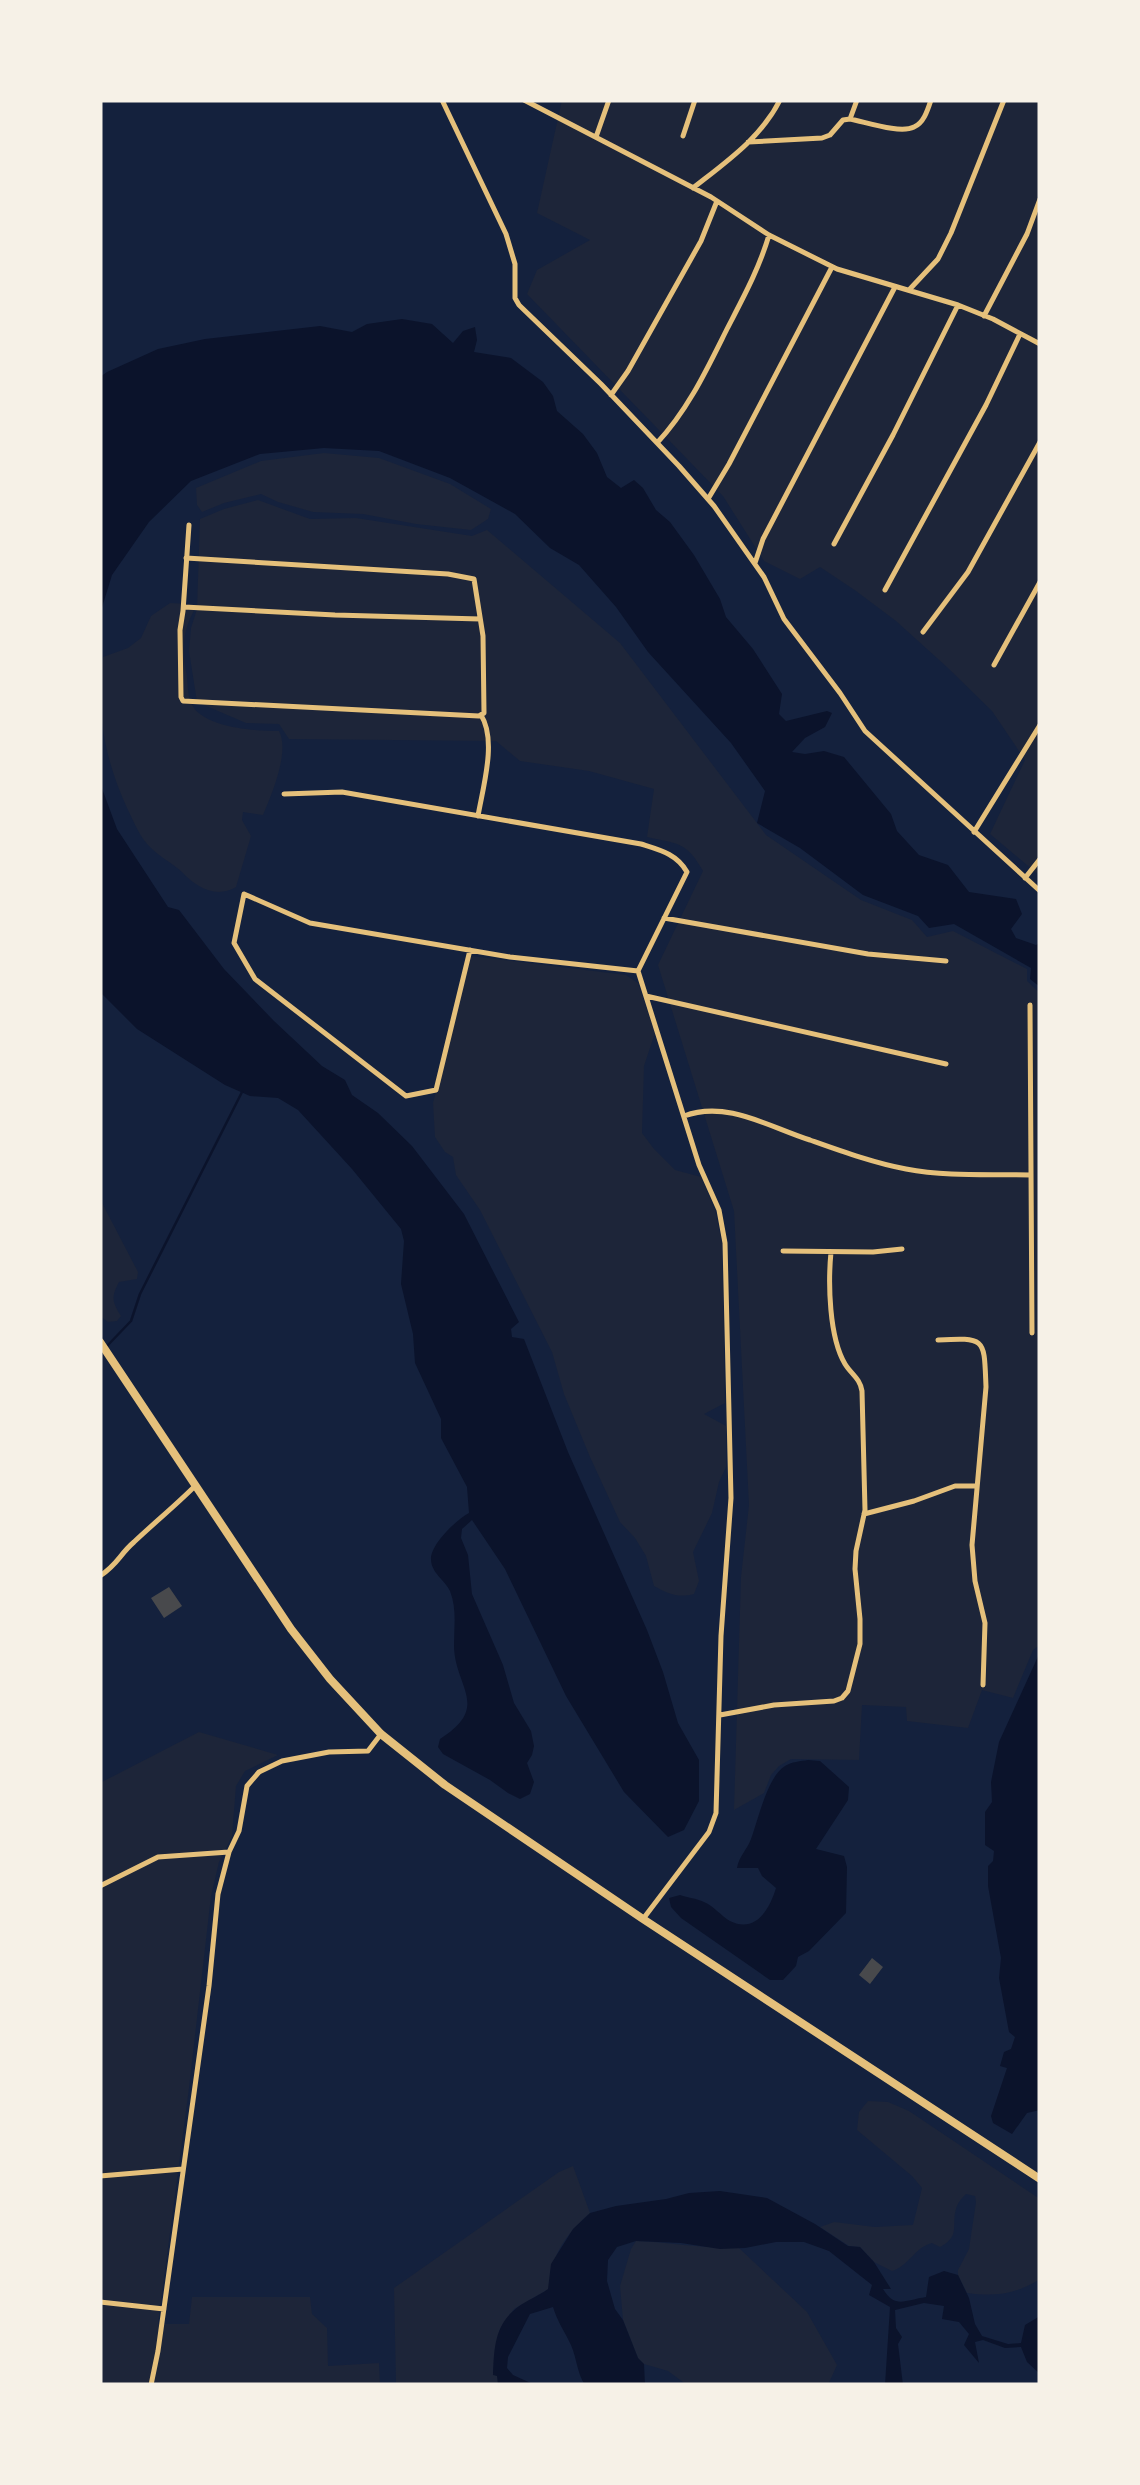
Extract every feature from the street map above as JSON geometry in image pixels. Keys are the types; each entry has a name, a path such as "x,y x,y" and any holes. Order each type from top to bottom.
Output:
{"highway":[{"path":"100,1342 291,1629 382,1734 445,1784 643,1919 1040,2179"}],"street":[{"path":"442,100 506,234 515,264 515,298 527,314 611,394 708,500 764,577 784,619 865,731 1040,892"},
{"path":"524,100 538,103 716,201 768,236 832,267 958,305 1040,344"},
{"path":"596,137 609,100"},
{"path":"683,136 695,100"},
{"path":"693,188 760,130 780,100"},
{"path":"850,119 857,100"},
{"path":"748,142 822,138 843,120 850,119 909,129 920,122 931,100"},
{"path":"909,290 938,259 951,233 1004,100"},
{"path":"984,316 1027,234 1040,199"},
{"path":"611,394 628,372 701,240 716,201"},
{"path":"657,442 697,387 760,262 768,236"},
{"path":"708,500 832,267"},
{"path":"754,564 895,287"},
{"path":"834,544 958,305"},
{"path":"885,590 1020,334"},
{"path":"923,632 968,572 1040,442"},
{"path":"189,525 180,630 183,702 481,714"},
{"path":"186,558 474,578 483,636 481,714"},
{"path":"994,664 1040,582"},
{"path":"184,607 480,619"},
{"path":"478,816 488,733 481,714"},
{"path":"974,832 1040,725"},
{"path":"284,794 342,792 642,844 671,854 687,872 638,971 699,1165 718,1210 725,1243 731,1498 721,1636 716,1813 709,1832 643,1919"},
{"path":"1025,878 1040,859"},
{"path":"470,950 436,1090 406,1096 256,979 234,943 244,894 310,923 470,950 510,957 638,971"},
{"path":"664,918 868,954 946,962"},
{"path":"646,996 946,1064"},
{"path":"1030,1005 1032,1333"},
{"path":"684,1116 708,1110 743,1116 882,1164 911,1170 1030,1175"},
{"path":"783,1251 873,1252 902,1248"},
{"path":"720,1715 842,1698 848,1691 860,1644 855,1569 864,1514 862,1390 861,1382 846,1365 836,1335 829,1295 831,1252"},
{"path":"938,1340 970,1338 980,1343 985,1366 972,1556 985,1623 983,1685"},
{"path":"100,1576 116,1566 137,1539 194,1486"},
{"path":"864,1514 955,1486 978,1486"},
{"path":"152,2385 218,1894 229,1852 239,1832 246,1786 268,1766 294,1758 329,1752 368,1752 382,1734"},
{"path":"100,1886 158,1857 229,1852"},
{"path":"100,2176 183,2169"},
{"path":"100,2302 164,2310"}],"shaded area":[{"path":"562,100 1040,100 1040,876 990,834 1025,760 992,711 896,621 820,567 800,579 764,561 723,496 527,294 537,270 590,240 537,213"},
{"path":"402,319 432,324 453,343 463,331 475,327 474,352 511,358 543,382 557,411 597,453 607,477 621,488 634,480 643,488 694,555 726,617 753,649 782,694 779,714 786,721 832,713 825,727 805,738 792,752 824,751 844,757 919,855 948,865 969,892 1016,899 1022,914 1011,929 1016,938 1040,943 1040,987 1030,979 1031,968 954,924 929,928 918,916 863,895 800,848 757,823 765,791 731,743 648,652 579,565 550,548 515,514 450,478 379,451 324,448 260,454 191,481 149,522 112,575 100,614 100,377 158,349 205,339 320,326 352,332 367,324"},
{"path":"324,453 379,458 450,484 491,509 488,519 471,530 416,524 363,514 313,512 261,494 202,512 197,505 196,488 261,461"},
{"path":"258,500 310,519 356,518 472,536 487,530 620,643 766,835 861,900 912,920 927,937 953,931 1027,969 1027,981 1040,993 1040,1645 1033,1650 1013,1698 982,1690 968,1728 907,1721 906,1707 862,1705 859,1760 791,1759 771,1775 764,1793 734,1810 741,1577 749,1505 734,1211 658,965 703,871 680,845 647,837 654,789 589,771 520,761 496,741 289,739 279,724 246,723 197,702 189,651 197,609 200,519"},
{"path":"170,603 189,604 195,609 186,631 184,654 189,695 197,711 217,723 279,731 282,739 278,773 263,815 243,812 242,820 251,836 236,887 221,892 194,882 144,840 119,790 104,734 100,696 103,657 128,648 141,638 151,616"},
{"path":"100,783 117,829 168,907 179,910 224,969 274,1021 322,1066 345,1080 352,1095 378,1113 412,1146 464,1214 519,1322 511,1329 512,1337 524,1339 568,1452 647,1630 678,1723 699,1760 699,1801 684,1830 668,1837 624,1792 566,1696 505,1569 472,1520 462,1529 461,1538 468,1555 472,1594 503,1665 514,1703 531,1731 534,1746 527,1763 534,1782 530,1794 520,1799 508,1793 443,1754 438,1747 440,1739 464,1716 467,1706 456,1660 452,1598 431,1559 445,1533 469,1513 467,1487 441,1438 441,1419 415,1363 413,1334 401,1284 401,1229 298,1110 278,1098 250,1096 225,1085 137,1029 100,992"},
{"path":"471,956 626,975 638,983 655,1033 644,1066 642,1133 675,1170 701,1177 715,1210 722,1243 725,1403 704,1414 726,1426 726,1467 712,1513 693,1552 699,1581 694,1594 673,1594 654,1586 646,1556 620,1522 590,1457 564,1394 552,1352 480,1210 456,1175 453,1157 435,1137 433,1103"},
{"path":"100,1199 138,1272 137,1279 119,1282 114,1299 121,1316 108,1322 100,1316"},
{"path":"1040,1652 1040,2110 1027,2113 1012,2134 993,2123 991,2116 1007,2068 1000,2066 1004,2052 1011,2049 1015,2037 1009,2032 999,1978 1001,1958 988,1886 988,1866 994,1851 985,1845 985,1812 992,1802 991,1782 999,1742"},
{"path":"199,1732 278,1755 245,1771 236,1786 232,1836 219,1862 211,1896 158,2324 189,2324 192,2297 310,2297 312,2314 327,2328 328,2366 379,2363 380,2385 100,2385 100,1783"},
{"path":"820,1761 849,1787 848,1800 816,1849 844,1856 846,1913 809,1951 798,1957 796,1966 783,1980 770,1980 681,1918 669,1898 680,1895 701,1901 739,1924 760,1917 776,1888 758,1868 737,1868 738,1864 773,1780 787,1765"},
{"path":"868,2101 888,2102 909,2111 1040,2199 1040,2279 1005,2293 967,2293 958,2270 969,2249 975,2196 966,2194 959,2202 953,2235 947,2243 940,2247 926,2245 892,2271 874,2262 860,2247 849,2246 820,2227 834,2222 875,2227 913,2225 922,2188 857,2130 859,2112"},
{"path":"573,2166 590,2213 561,2246 549,2289 514,2309 499,2331 498,2385 383,2385 396,2383 394,2288"},
{"path":"720,2191 767,2198 848,2246 860,2247 891,2289 883,2289 887,2295 896,2301 926,2297 929,2277 944,2271 958,2275 982,2336 1008,2344 1021,2343 1025,2325 1040,2316 1040,2374 1027,2362 1021,2347 1005,2348 983,2340 975,2342 979,2363 964,2345 969,2334 959,2322 942,2319 944,2306 924,2303 895,2310 896,2328 902,2337 898,2344 903,2385 885,2385 890,2307 869,2295 872,2285 829,2251 804,2242 720,2249 636,2241 617,2247 608,2260 607,2281 615,2309 644,2364 645,2385 585,2385 553,2307 530,2314 508,2357 507,2368 513,2375 535,2385 498,2385 497,2376 493,2375 494,2358 502,2326 516,2308 548,2289 551,2264 573,2229 590,2213 689,2193"},
{"path":"636,2241 739,2248 807,2312 837,2365 828,2385 687,2385 668,2371 644,2364 623,2320 620,2286"}],"building":[{"path":"169,1587 182,1606 164,1618 151,1598"},
{"path":"872,1958 883,1967 870,1984 859,1975"}],"waterway":[{"path":"107,1346 131,1321 140,1294 242,1092"}]}
